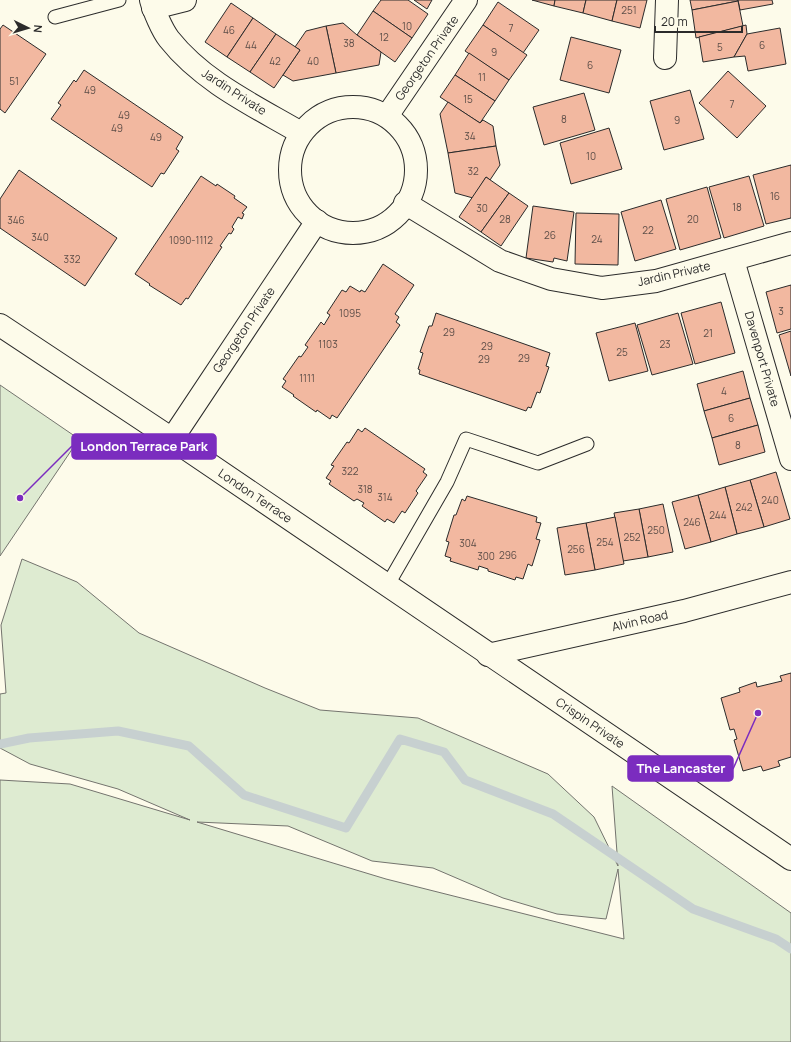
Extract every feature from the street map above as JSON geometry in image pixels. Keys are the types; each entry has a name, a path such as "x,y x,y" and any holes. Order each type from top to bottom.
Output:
{"street":[{"path":"152,4 185,0"},
{"name":"Georgeton Private","path":"387,116 466,0"},
{"path":"665,58 666,0"},
{"name":"Jardin Private","path":"152,4 168,38 201,72 239,98 301,133"},
{"path":"345,106 365,107 387,116 400,127 412,145 416,166 414,188 393,219 378,228 361,233 344,232 328,228 317,221 303,208 295,195 291,181 290,166 293,151 301,133 311,123 327,112 345,106"},
{"name":"Jardin Private","path":"405,203 500,261 551,279 602,288 656,281 791,243"},
{"name":"Georgeton Private","path":"172,439 317,221"},
{"name":"Davenport Private","path":"733,260 791,459"},
{"name":"London Terrace","path":"0,326 172,439 488,655"},
{"name":"Alvin Road","path":"488,655 684,611 791,582"},
{"name":"Crispin Private","path":"488,655 791,859"}],"lane":[{"path":"55,18 119,0"},
{"path":"387,586 447,482 466,439 538,463 587,444"}],"green space":[{"path":"0,385 79,439 0,556"},
{"path":"22,559 77,582 139,633 265,688 320,710 418,718 548,774 594,817 618,866 612,786 791,913 791,1042 0,1042 0,780 70,784 190,820 118,789 30,764 0,748 0,694 6,693 1,625","holes":["197,822 288,826 372,861 433,868 503,898 557,914 606,919 618,869 624,939 386,879"]}],"building":[{"path":"381,0 408,0 428,14 412,38 373,11"},
{"path":"414,0 432,0 427,9"},
{"path":"532,0 555,0 554,6"},
{"path":"555,0 586,0 583,13 554,6"},
{"path":"586,0 617,0 612,21 583,13"},
{"path":"617,0 647,0 640,28 612,21"},
{"path":"690,0 738,0 738,1 692,10"},
{"path":"738,0 772,0 773,4 740,10"},
{"path":"738,1 743,26 696,38 692,10"},
{"path":"498,2 539,30 523,53 483,25"},
{"path":"231,3 253,18 227,57 205,42"},
{"path":"373,11 412,38 395,62 357,35"},
{"path":"253,18 276,34 250,72 227,57"},
{"path":"343,23 381,52 379,65 336,73 326,26"},
{"path":"3,25 46,54 5,113 0,109 0,29"},
{"path":"483,25 527,55 509,80 465,51"},
{"path":"746,25 747,34 734,57 703,62 699,37"},
{"path":"326,26 336,73 293,81 283,75 300,50 295,47 306,31"},
{"path":"780,28 786,64 748,71 745,56 734,57 747,34"},
{"path":"276,34 300,50 274,88 250,72"},
{"path":"571,37 621,50 609,93 560,80"},
{"path":"469,53 509,80 495,101 455,75"},
{"path":"84,70 183,137 176,149 179,151 164,174 161,173 152,187 51,119 61,105 58,103 74,80 76,82"},
{"path":"728,71 766,106 737,138 699,103"},
{"path":"455,75 495,101 480,123 440,97"},
{"path":"690,90 704,139 664,150 650,101"},
{"path":"584,93 595,130 544,145 533,107"},
{"path":"448,102 480,123 483,120 493,126 496,146 448,153 440,114"},
{"path":"609,128 622,169 571,184 560,143"},
{"path":"496,146 500,165 490,180 486,177 473,198 455,193 448,153"},
{"path":"791,165 791,218 766,224 753,175"},
{"path":"19,170 117,238 85,286 0,228 0,199"},
{"path":"201,176 216,186 217,184 235,196 234,198 247,207 242,213 244,214 242,219 238,217 232,227 234,229 231,234 229,233 220,246 222,247 188,299 186,298 181,305 149,285 150,284 135,274"},
{"path":"749,176 764,226 724,238 709,187"},
{"path":"486,177 509,193 481,232 459,217"},
{"path":"707,187 721,238 680,250 666,199"},
{"path":"509,193 528,206 501,246 481,232"},
{"path":"661,200 676,249 635,261 621,212"},
{"path":"533,206 574,212 567,261 554,258 553,262 526,258"},
{"path":"576,213 619,214 618,265 575,264"},
{"path":"383,264 414,285 395,314 399,317 396,322 400,325 337,418 332,415 330,419 317,410 316,412 282,387 286,381 283,379 299,356 301,357 308,347 305,345 321,322 324,325 330,315 327,313 342,290 346,292 350,286 360,292 361,290 365,292"},
{"path":"791,285 791,329 777,333 766,292"},
{"path":"721,302 735,353 695,364 681,313"},
{"path":"436,313 550,353 546,366 549,367 540,393 537,392 531,408 528,407 526,411 419,374 420,370 418,369 423,353 420,352 429,326 432,326"},
{"path":"678,313 693,364 652,375 637,325"},
{"path":"635,323 648,371 609,381 596,333"},
{"path":"791,331 791,376 779,335"},
{"path":"743,371 750,398 704,411 697,384"},
{"path":"750,398 758,425 712,438 704,411"},
{"path":"758,425 765,452 719,465 712,438"},
{"path":"365,428 425,469 423,472 427,475 416,491 418,493 405,513 402,511 394,523 387,519 385,522 362,506 364,503 357,499 354,501 329,484 331,481 326,478 334,466 331,465 347,442 349,443 358,429 362,432"},
{"path":"776,472 790,519 764,527 750,480"},
{"path":"750,480 764,527 737,534 725,487"},
{"path":"725,487 737,534 711,542 698,495"},
{"path":"698,495 711,542 685,549 672,502"},
{"path":"467,496 537,517 536,522 541,523 536,539 540,540 532,566 528,564 523,579 516,577 515,580 488,571 488,569 479,566 478,570 450,561 451,558 445,556 449,542 446,541 454,515 456,515 462,499 465,501"},
{"path":"663,504 673,552 648,557 639,509"},
{"path":"639,509 648,557 623,561 614,513"},
{"path":"615,517 624,564 595,570 586,523"},
{"path":"586,523 595,570 565,575 557,528"},
{"path":"791,673 791,757 778,761 780,766 763,771 761,766 743,771 734,740 737,739 734,729 730,730 721,698 740,692 739,688 756,682 757,687 782,681 780,676"}],"waterway":[{"path":"0,744 29,738 118,731 189,746 244,795 346,828 400,739 444,752 465,780 553,814 693,909 776,939 791,949"}],"place":[{"name":"London Terrace Park","path":"20,498"},
{"name":"The Lancaster","path":"758,713"}]}
